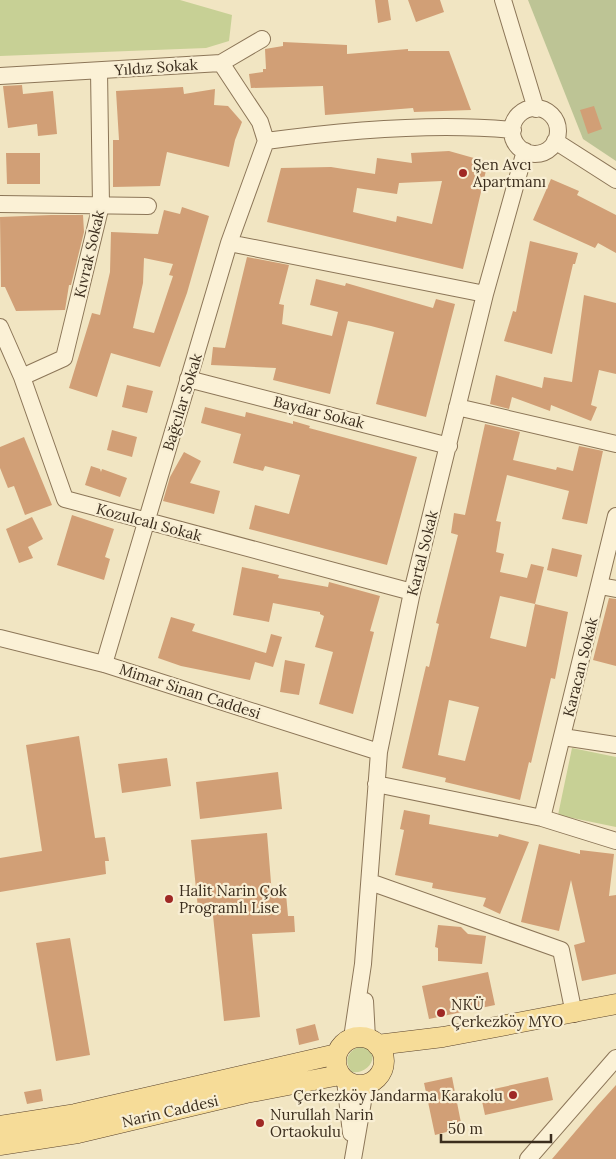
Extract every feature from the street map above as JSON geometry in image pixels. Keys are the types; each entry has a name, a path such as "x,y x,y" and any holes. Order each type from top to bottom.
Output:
{"main road":[{"path":"370,1046 378,1077 366,1084 358,1085 343,1077 336,1061 340,1047 370,1046 443,1037 574,1014 616,1004"},
{"name":"Narin Caddesi","path":"0,1126 75,1114 337,1054"},
{"name":"Narin Caddesi","path":"0,1145 93,1135 246,1093 343,1077"}],"street":[{"path":"503,0 536,109"},
{"path":"262,39 221,63 260,122 266,141 312,135 443,127 474,126 513,130"},
{"name":"Yıldız Sokak","path":"0,76 99,72 221,63"},
{"name":"Kıvrak Sokak","path":"22,377 64,358 101,205 99,72"},
{"path":"536,109 546,110 555,120 558,132 554,144 544,152 531,154 519,148 513,137 513,124 521,113 536,109"},
{"name":"Bağcılar Sokak","path":"104,664 229,243 266,141"},
{"path":"555,141 616,180"},
{"name":"Kartal Sokak","path":"370,1046 363,964 379,752 412,592 485,294 525,151"},
{"path":"0,204 148,206"},
{"path":"229,243 485,294"},
{"name":"Kozulcalı Sokak","path":"0,327 22,377 65,500 412,592"},
{"name":"Baydar Sokak","path":"188,379 449,446"},
{"path":"457,407 616,444"},
{"name":"Karacan Sokak","path":"542,818 616,516"},
{"path":"600,586 616,589"},
{"name":"Mimar Sinan Caddesi","path":"0,638 104,664 379,752"},
{"path":"563,737 616,745"},
{"path":"376,784 542,818 616,841"},
{"path":"370,882 561,950 574,1014"},
{"path":"528,1159 616,1058"},
{"path":"343,1077 353,1154"},
{"path":"353,1154 366,1084"}],"green space":[{"path":"0,0 180,0 232,15 229,41 206,48 0,56"},
{"path":"528,0 616,0 616,161 583,139"},
{"path":"572,748 616,757 616,827 558,815"},
{"path":"363,1046 372,1053 371,1063 363,1070 352,1072 348,1064 348,1056 354,1049"}],"building":[{"path":"375,0 388,0 391,20 378,23"},
{"path":"408,0 440,0 444,12 416,22"},
{"path":"283,42 347,45 347,54 408,49 408,51 449,51 471,110 414,112 413,108 325,115 323,86 251,88 249,74 263,72 263,69 266,69 265,49 283,46"},
{"path":"22,85 23,94 53,91 57,134 38,136 37,124 8,128 3,86"},
{"path":"183,87 184,94 215,89 214,105 228,106 242,122 235,140 229,167 167,152 160,186 113,187 113,140 119,140 116,91"},
{"path":"594,106 602,129 588,134 580,110"},
{"path":"449,151 488,162 463,269 267,222 281,168 331,167 375,174 377,158 412,163 411,153","holes":["442,181 432,224 397,216 396,222 353,212 357,188 397,194 399,183"]},
{"path":"6,153 40,153 40,184 7,184"},
{"path":"551,179 579,191 577,195 616,215 616,253 598,243 595,248 533,220"},
{"path":"182,207 209,216 187,293 160,367 111,353 97,397 69,388 92,313 100,315 110,272 111,232 158,234 164,210 180,214","holes":["144,258 173,264 169,275 173,276 154,333 133,328 143,283"]},
{"path":"83,215 84,232 71,285 69,285 65,310 16,311 5,287 1,287 0,217"},
{"path":"530,241 578,253 575,264 573,264 552,354 504,341 513,311 516,312"},
{"path":"247,257 289,265 279,304 284,305 282,324 332,336 338,312 310,305 316,279 345,286 346,283 433,308 436,299 455,304 426,417 376,404 394,332 371,326 348,321 330,394 273,380 276,368 211,365 213,347 225,348"},
{"path":"584,295 616,303 616,374 599,370 591,405 597,407 591,421 551,405 550,411 512,397 509,409 490,404 496,375 542,388 544,377 572,382"},
{"path":"127,385 153,391 147,413 122,407"},
{"path":"205,407 245,417 246,412 293,424 293,421 310,426 309,428 417,457 387,565 249,529 255,505 289,514 300,475 265,466 263,471 233,463 241,434 201,423"},
{"path":"485,424 520,432 513,460 556,470 557,467 573,471 579,446 603,451 587,524 562,519 569,491 507,475 496,521 501,522 496,552 504,554 500,572 527,578 531,564 544,567 535,604 568,612 555,679 551,678 531,763 529,762 520,800 445,782 446,778 402,768 426,666 429,667 439,624 436,623 458,535 451,533 454,513 465,515","holes":["500,596 535,604 526,647 490,638","449,700 479,707 465,761 438,755"]},
{"path":"112,430 137,437 132,457 107,450"},
{"path":"24,437 52,505 25,515 14,486 8,488 0,468 0,447"},
{"path":"184,452 201,461 190,483 220,491 214,514 163,501 170,477"},
{"path":"91,466 100,469 101,472 102,469 127,478 120,497 85,485"},
{"path":"72,515 114,529 105,557 110,559 104,580 57,565"},
{"path":"32,517 43,539 28,547 33,558 19,563 6,529"},
{"path":"552,548 582,555 577,577 547,570"},
{"path":"242,567 279,575 278,578 328,587 329,582 380,596 370,631 374,632 353,714 319,704 333,652 315,647 324,616 320,612 273,603 269,622 233,615"},
{"path":"609,598 616,599 616,666 593,660"},
{"path":"171,617 195,624 192,631 266,653 271,634 282,637 273,667 255,662 250,680 181,666 158,658"},
{"path":"285,660 305,664 299,695 280,692"},
{"path":"79,736 95,838 105,837 109,861 105,861 106,874 0,892 0,858 42,851 26,745"},
{"path":"167,758 171,786 122,793 118,764"},
{"path":"278,772 282,809 200,819 196,782"},
{"path":"404,810 430,815 429,824 498,837 499,834 529,842 500,914 483,906 486,898 432,888 433,883 395,875 404,830 400,829"},
{"path":"267,833 272,895 286,894 288,916 294,916 295,932 252,934 260,1017 224,1021 212,906 198,908 191,840"},
{"path":"539,844 580,854 580,850 614,854 609,896 616,895 616,974 582,981 574,945 585,942 571,880 559,931 521,922"},
{"path":"438,925 461,927 468,934 486,936 482,964 438,961 438,948 435,947"},
{"path":"70,938 90,1055 56,1061 36,943"},
{"path":"488,972 495,1005 429,1019 422,986"},
{"path":"315,1024 319,1040 299,1045 296,1029"},
{"path":"452,1077 462,1128 435,1135 424,1083"},
{"path":"548,1077 553,1100 485,1115 480,1092"},
{"path":"616,1085 616,1159 552,1159 597,1106"},
{"path":"41,1089 43,1101 27,1104 24,1092"}],"place":[{"name":"Şen Avcı Apartmanı","path":"463,173"},
{"name":"Halit Narin Çok Programlı Lise","path":"169,899"},
{"name":"NKÜ Çerkezköy MYO","path":"441,1013"},
{"name":"Çerkezköy Jandarma Karakolu","path":"513,1095"},
{"name":"Nurullah Narin Ortaokulu","path":"260,1123"}]}
